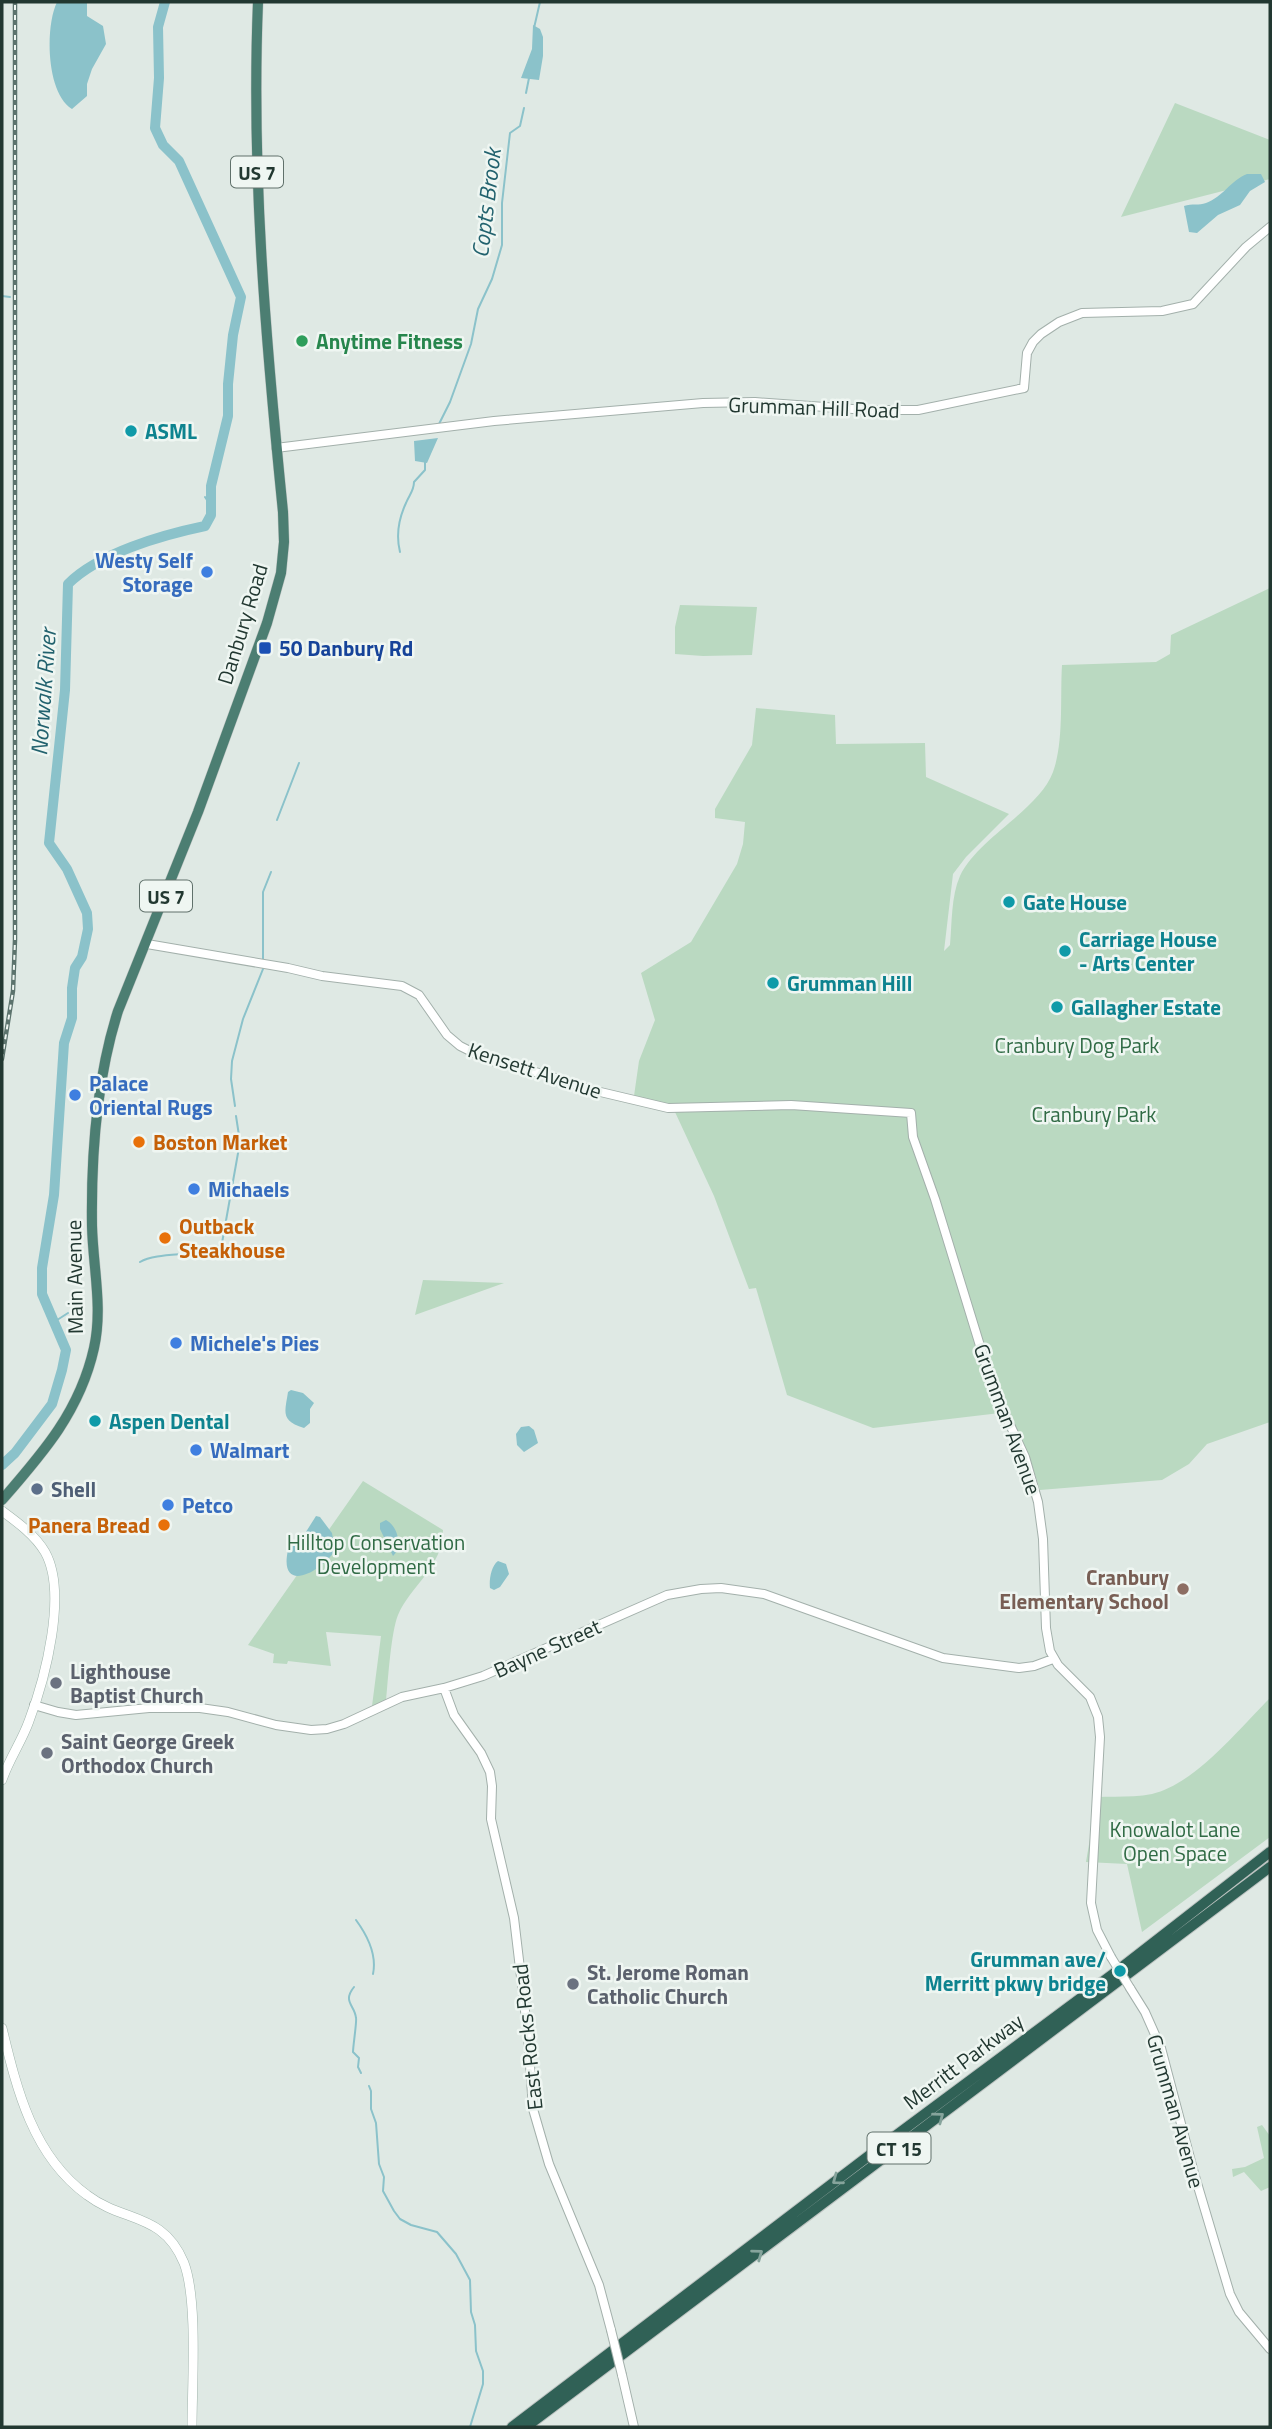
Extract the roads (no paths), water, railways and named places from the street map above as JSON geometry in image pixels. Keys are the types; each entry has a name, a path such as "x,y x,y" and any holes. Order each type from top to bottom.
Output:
{"highway":[{"name":"Danbury Road","path":"94,1151 99,1096 109,1041 118,1011 198,812 276,594 281,573 284,542 266,324 257,158 255,98 258,2"},
{"name":"Main Avenue","path":"2,1500 58,1434 81,1389 94,1348 98,1314 92,1225 94,1151"},
{"name":"Merritt Parkway","path":"512,2427 1270,1852"},
{"name":"Merritt Parkway","path":"526,2427 1270,1867"}],"main road":[{"path":"2,1511 40,1545 54,1577 51,1637 34,1705 2,1780"},
{"path":"2,2028 23,2105 35,2134 52,2160 97,2203 147,2221 160,2229 170,2239 183,2262 191,2318 192,2427"}],"street":[{"name":"Grumman Hill Road","path":"276,448 494,421 638,408 747,402 914,411 1002,394 1024,388 1028,349 1041,334 1059,322 1091,312 1147,312 1186,307 1199,300 1246,247 1270,227"},
{"name":"Kensett Avenue","path":"147,944 321,976 402,986 419,995 447,1035 474,1053 492,1061 543,1073 592,1090 655,1105 683,1109 791,1105 911,1113"},
{"name":"Grumman Avenue","path":"911,1113 913,1137 935,1199 993,1388 1021,1448 1037,1495 1042,1530 1047,1641 1054,1658 1090,1697 1098,1717 1100,1737 1091,1903 1097,1930 1145,2012 1161,2048 1230,2294 1239,2312 1270,2349"},
{"name":"Bayne Street","path":"34,1705 76,1715 149,1708 200,1708 228,1712 275,1725 319,1730 344,1724 402,1697 483,1676 661,1597 701,1589 740,1589 764,1594 943,1658 1019,1668 1034,1666 1054,1658"},
{"name":"East Rocks Road","path":"444,1688 454,1715 481,1753 489,1772 492,1786 491,1819 510,1895 518,1950 533,2109 551,2168 599,2285 634,2427"}],"water":[{"path":"57,2 87,2 87,16 103,26 106,44 92,69 87,84 87,96 72,109 63,101 57,89 50,59 51,27"},
{"path":"533,25 540,29 543,37 539,80 521,78 532,49"},
{"path":"1247,174 1261,174 1265,182 1250,191 1240,205 1218,215 1197,233 1189,232 1184,206 1212,200"},
{"path":"438,438 427,463 415,461 414,441"},
{"path":"291,1390 303,1393 314,1403 310,1409 310,1423 304,1428 291,1422 286,1415 288,1392"},
{"path":"529,1426 534,1430 538,1443 524,1452 517,1445 516,1434 521,1427"},
{"path":"316,1516 320,1517 332,1533 335,1550 312,1571 295,1576 289,1572 288,1550 304,1535"},
{"path":"386,1520 394,1527 398,1537 398,1547 393,1556 380,1529 380,1523"},
{"path":"498,1561 506,1564 509,1574 500,1587 494,1590 490,1588 490,1577"}],"waterway":[{"name":"Norwalk River","path":"2,1465 15,1453 52,1404 66,1350 42,1294 42,1268 54,1195 64,1043 72,1018 75,968 82,957 88,929 87,913 67,869 49,843 65,690 68,584 96,563 114,554 170,534 205,526 211,515 211,486 228,416 233,335 241,297 179,161 163,145 155,128 159,78 158,27 165,2"},
{"name":"Copts Brook","path":"534,28 540,2"},
{"name":"Copts Brook","path":"526,93 529,78"},
{"name":"Copts Brook","path":"439,424 471,344 478,309 492,279 502,245 502,203 510,133 520,126 524,108"},
{"path":"2,296 10,297"},
{"name":"Copts Brook","path":"400,552 398,533 402,515 414,482 425,470 425,461"},
{"name":"Norwalk River","path":"205,497 211,506"},
{"name":"Copts Brook","path":"277,820 299,763"},
{"name":"Copts Brook","path":"263,960 263,892 271,872"},
{"name":"Copts Brook","path":"235,1106 231,1079 232,1061 243,1019 263,969"},
{"name":"Copts Brook","path":"140,1262 159,1256 206,1251 222,1243 240,1142 236,1116"},
{"name":"Copts Brook","path":"54,1322 68,1313"},
{"path":"356,1920 370,1946 374,1960 373,1974"},
{"path":"354,1987 349,1996 356,2020 353,2052 359,2058 358,2067 361,2073"},
{"path":"369,2086 371,2109 376,2123 379,2164 384,2177 383,2191 400,2219 437,2232 456,2254 470,2280 476,2351 483,2371 483,2384 470,2427"}],"railway":[{"path":"2,1059 13,991 15,940 15,2"}],"place":[{"name":"Anytime Fitness","path":"302,341"},
{"name":"ASML","path":"131,431"},
{"name":"Westy Self Storage","path":"207,572"},
{"name":"50 Danbury Rd","path":"265,648"},
{"name":"Gate House","path":"1009,902"},
{"name":"Carriage House - Arts Center","path":"1065,951"},
{"name":"Grumman Hill","path":"773,983"},
{"name":"Gallagher Estate","path":"1057,1007"},
{"name":"Palace Oriental Rugs","path":"75,1095"},
{"name":"Boston Market","path":"139,1142"},
{"name":"Michaels","path":"194,1189"},
{"name":"Outback Steakhouse","path":"165,1238"},
{"name":"Michele's Pies","path":"176,1343"},
{"name":"Aspen Dental","path":"95,1421"},
{"name":"Walmart","path":"196,1450"},
{"name":"Shell","path":"37,1489"},
{"name":"Petco","path":"168,1505"},
{"name":"Panera Bread","path":"164,1525"},
{"name":"Cranbury Elementary School","path":"1183,1589"},
{"name":"Lighthouse Baptist Church","path":"56,1683"},
{"name":"Saint George Greek Orthodox Church","path":"47,1753"},
{"name":"Grumman ave/ Merritt pkwy bridge","path":"1120,1971"},
{"name":"St. Jerome Roman Catholic Church","path":"573,1984"}],"park label":[{"name":"Cranbury Dog Park","path":"1077,1045"},
{"name":"Cranbury Park","path":"1094,1114"},
{"name":"Hilltop Conservation Development","path":"376,1554"},
{"name":"Knowalot Lane Open Space","path":"1175,1841"}]}
